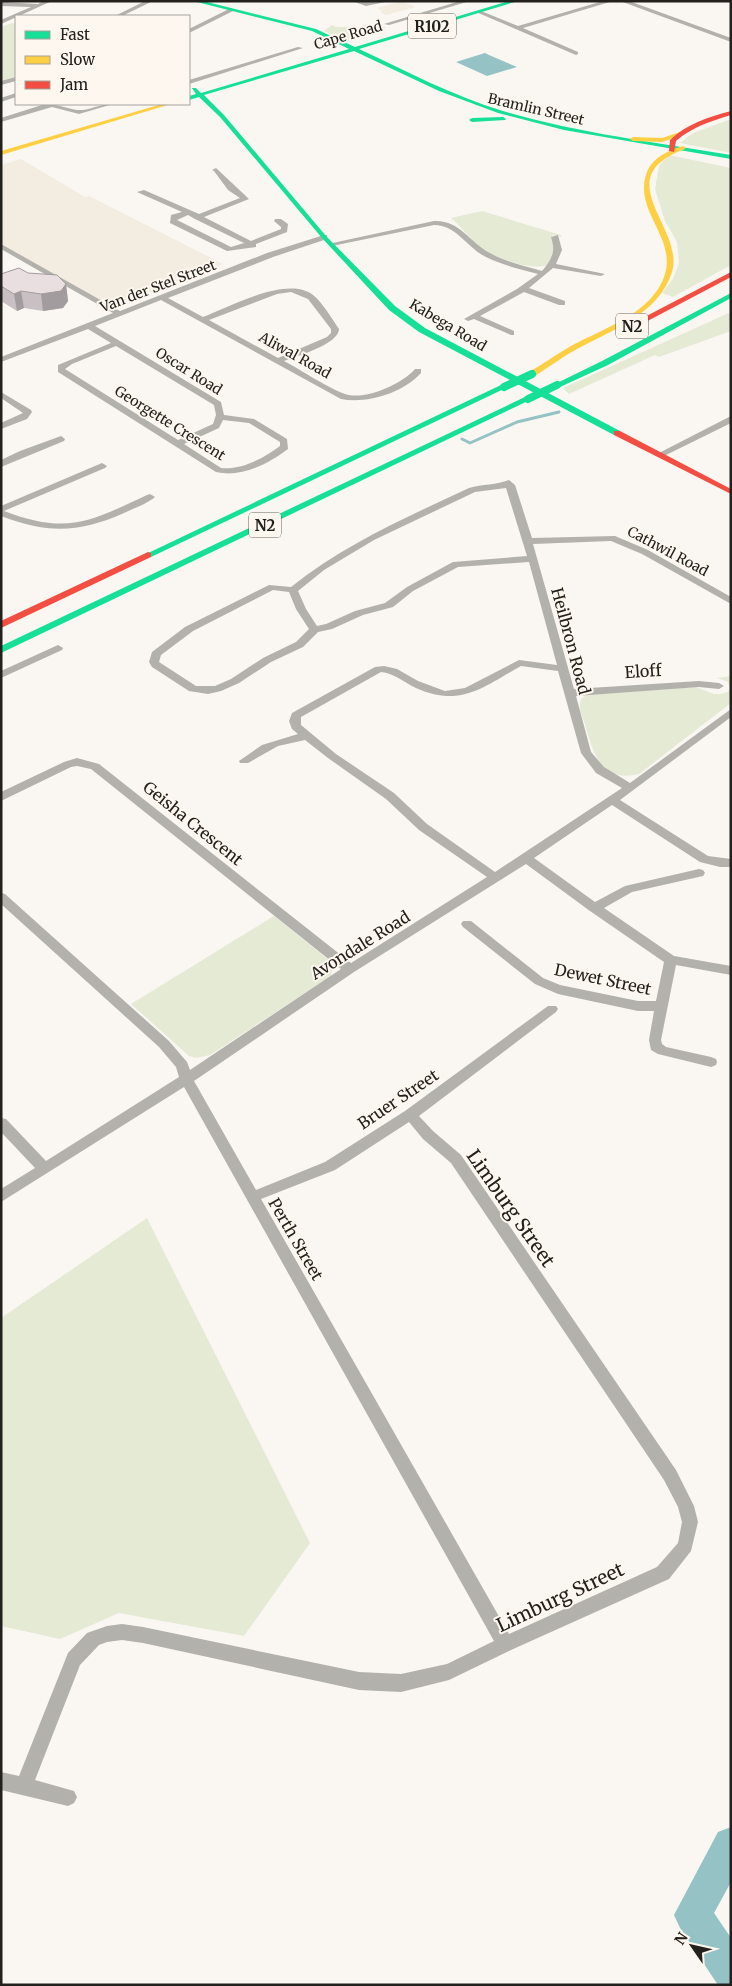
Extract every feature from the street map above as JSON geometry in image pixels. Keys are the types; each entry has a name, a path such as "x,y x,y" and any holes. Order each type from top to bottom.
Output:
{"main road":[{"name":"Bramlin Street","path":"195,1 290,24 441,90 492,109 564,128 675,149 731,157"},
{"name":"Cape Road","path":"347,48 389,29 402,29 494,1"},
{"name":"Cape Road","path":"192,89 516,1"},
{"name":"Bramlin Street","path":"347,48 455,101 513,121 559,131 636,142"},
{"name":"Kabega Road","path":"192,89 222,116 280,186 392,308 422,330 731,492"},
{"path":"1,145 139,105"},
{"path":"1,153 165,105"},
{"path":"652,165 659,157 675,149 674,138 680,134 702,122 731,113"},
{"path":"472,120 488,118 513,121"},
{"path":"636,142 662,140 680,134"},
{"path":"532,374 639,310 660,290 670,264 669,255 646,202 645,191 652,165 652,153 636,142"},
{"name":"Bramlin Street","path":"675,149 731,162"},
{"name":"N2","path":"1,625 532,374 669,307 731,274"},
{"name":"N2","path":"1,650 605,362 731,295"},
{"path":"605,362 731,304"}],"street":[{"path":"18,15 49,1"},
{"path":"120,15 150,1"},
{"path":"355,1 364,4 387,1"},
{"path":"389,29 387,24 467,1"},
{"path":"518,28 610,1"},
{"path":"623,1 731,40"},
{"path":"1,4 39,6"},
{"path":"190,31 232,10"},
{"path":"479,12 576,53"},
{"path":"1,22 15,16"},
{"path":"192,89 300,48"},
{"path":"1,83 15,79"},
{"path":"1,100 15,95"},
{"path":"1,120 47,105"},
{"path":"53,105 73,111 85,111 106,105"},
{"path":"198,217 245,198 231,188 216,170"},
{"path":"141,192 189,212 270,255"},
{"path":"189,212 174,218 173,221 228,248 250,244 284,230 285,226 278,221"},
{"name":"Van der Stel Street","path":"1,360 270,255 328,240 439,222 456,228 481,252 542,273"},
{"path":"511,333 471,318 523,289 551,265 558,250 555,237"},
{"path":"1,246 120,314"},
{"path":"551,265 601,274"},
{"path":"523,289 562,303"},
{"path":"204,319 276,292 298,291 311,297 335,329 335,332 330,339 277,361"},
{"name":"Aliwal Road","path":"161,298 204,319 344,397 368,397 405,382 418,371"},
{"name":"Oscar Road","path":"89,326 213,400 220,409 220,418 216,426 178,444"},
{"name":"Georgette Crescent","path":"117,342 69,362 61,370 216,468 227,472 247,466 285,447 284,441 251,421 220,418"},
{"path":"1,394 28,412 24,416 1,426"},
{"path":"661,454 731,419"},
{"path":"1,464 23,453 61,439"},
{"path":"1,509 102,466"},
{"name":"Heilbron Road","path":"293,590 322,568 379,533 472,490 509,484 528,541 586,753 600,770 630,788"},
{"path":"1,513 30,524 69,528 94,523 150,497"},
{"name":"Cathwil Road","path":"528,541 612,538 645,552 731,601"},
{"path":"314,629 300,609 293,590 272,587 189,629 156,654 154,662 192,688 209,690 227,684 267,660 296,646 307,639 314,629 328,627 359,613 389,605 410,590 456,564 533,559"},
{"path":"1,676 58,648"},
{"path":"496,878 423,827 390,796 332,756 296,727 294,721 296,715 379,669 392,670 426,689 452,695 469,692 519,663 563,669"},
{"name":"Eloff","path":"569,693 699,684 719,686"},
{"name":"Avondale Road","path":"1,1196 186,1078 350,969 496,878 630,788 731,712"},
{"path":"244,761 271,744 290,738 308,736"},
{"name":"Geisha Crescent","path":"1,797 68,764 77,762 95,766 350,969"},
{"path":"612,800 704,859 720,864 731,863"},
{"path":"526,858 594,908 671,960 731,971"},
{"path":"594,908 629,889 699,873"},
{"name":"Perth Street","path":"1,897 164,1044 182,1065 186,1078 252,1197 505,1644"},
{"name":"Dewet Street","path":"467,924 539,981 558,988 638,1006 651,1007 662,1005"},
{"path":"671,960 655,1040 656,1047 663,1051 711,1062"},
{"name":"Bruer Street","path":"252,1197 330,1166 410,1115 552,1009"},
{"name":"Limburg Street","path":"24,1786 74,1659 93,1639 107,1634 122,1632 143,1635 360,1681 401,1683 449,1672 505,1644 663,1572 685,1546 689,1535 690,1522 686,1506 670,1475 456,1159 428,1135 410,1115"},
{"path":"1,1123 44,1168"},
{"path":"1,1781 68,1797"}],"shaded area":[{"path":"401,1 416,7 386,15 377,8"},
{"path":"21,159 85,197 89,196 223,264 118,305 106,305 1,244 1,165"}],"green space":[{"path":"15,24 15,77 1,81 1,27"},
{"path":"370,24 385,27 384,31 345,41 324,31 332,25 336,27 363,27 363,25"},
{"path":"731,119 731,153 680,143 693,133"},
{"path":"669,155 731,168 731,265 673,297 662,293 673,279 679,263 677,242 665,221 655,189 659,166"},
{"path":"482,211 561,235 562,237 552,235 555,253 548,265 524,265 496,256 478,245 451,218"},
{"path":"731,312 731,331 659,357 655,355 569,394 563,388"},
{"path":"731,676 731,703 639,774 626,776 616,774 607,770 601,763 591,745 581,714 580,704 582,698 587,695 696,687 714,694 721,694 728,692 730,687 728,682 717,678"},
{"path":"274,916 330,961 333,965 331,976 210,1055 196,1058 189,1056 131,1004"},
{"path":"147,1218 310,1543 244,1636 119,1613 60,1639 1,1626 1,1318"}],"water":[{"path":"485,53 517,67 487,76 456,62"}],"building":[{"path":"19,268 28,273 57,275 66,284 61,291 41,294 21,291 14,294 1,286 1,274"}],"waterway":[{"path":"462,439 470,443 517,422 559,412"},
{"path":"731,1845 693,1915 731,1971"}],"traffic: fast":[{"path":"195,1 314,30 441,90 500,112 564,128 731,157"},
{"path":"190,98 516,1"},
{"path":"194,89 222,116 324,237 392,308 422,330 617,433"},
{"path":"472,120 503,119"},
{"path":"557,385 605,363 731,295"},
{"path":"504,387 532,374"},
{"path":"528,399 557,385"},
{"path":"148,555 504,387"},
{"path":"1,650 528,399"}],"traffic: slow":[{"path":"1,153 165,105"},
{"path":"633,139 662,140 680,134"},
{"path":"532,374 574,348 631,317 644,308 664,284 669,270 670,258 664,236 649,203 647,192 648,179 656,162 683,148"}],"traffic: jam":[{"path":"672,151 673,140 686,130 708,120 731,113"},
{"path":"637,323 731,274"},
{"path":"617,433 731,492"},
{"path":"1,625 148,555"}]}
